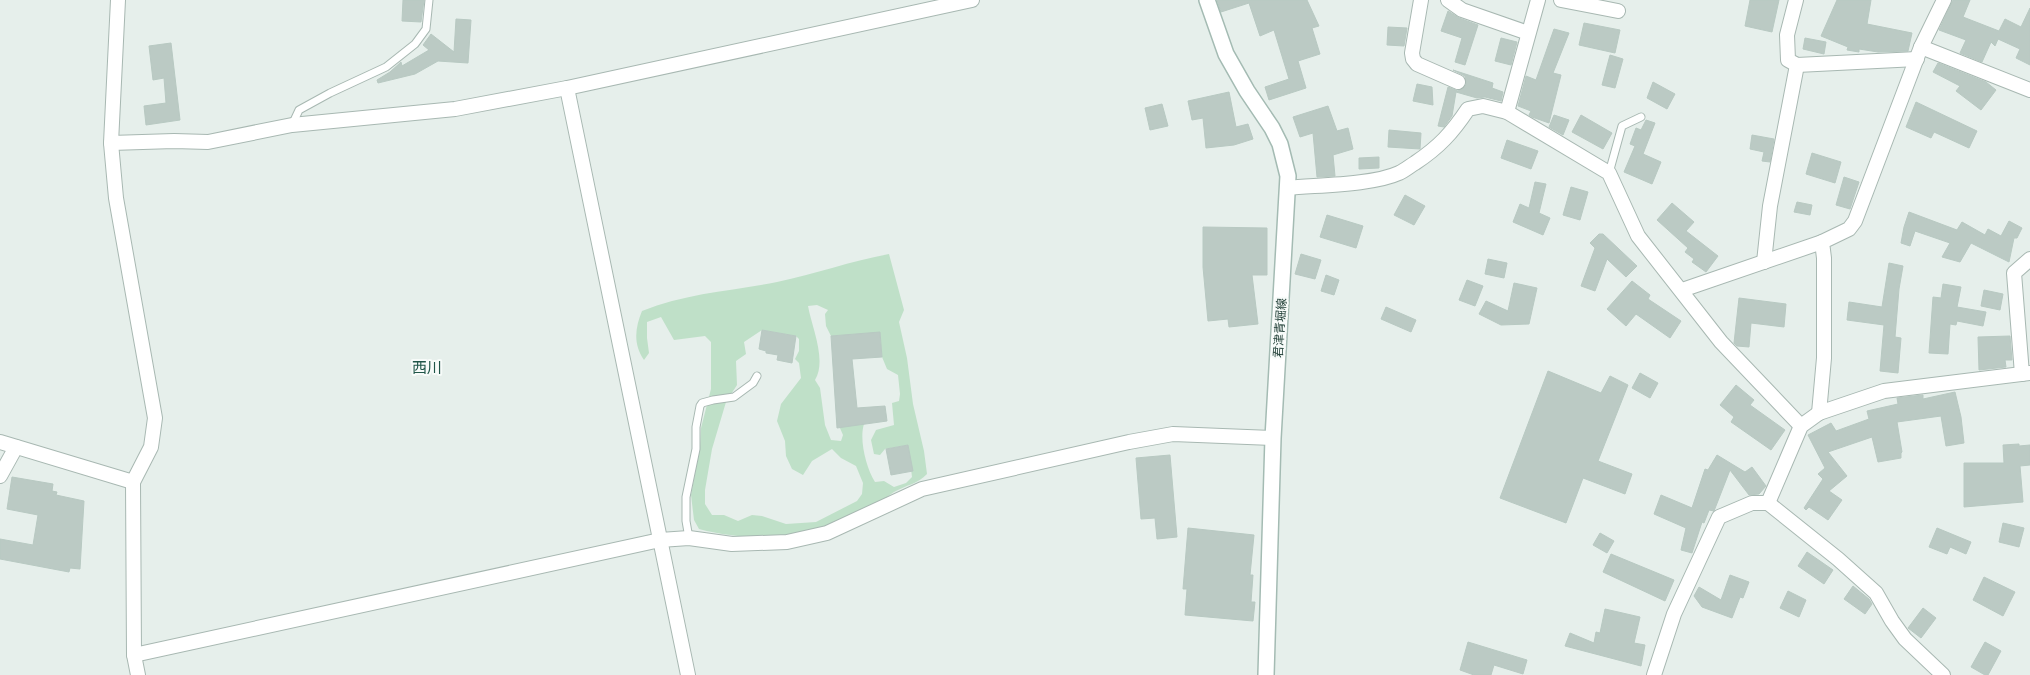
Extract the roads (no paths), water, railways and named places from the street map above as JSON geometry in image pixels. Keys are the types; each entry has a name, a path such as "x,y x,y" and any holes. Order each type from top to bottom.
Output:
{"main road":[{"name":"君津青堀線","path":"1207,0 1226,54 1280,144 1288,176 1273,438 1266,675"}],"street":[{"path":"118,0 111,144 116,198 155,418 151,447 133,482 134,655 138,675"},
{"path":"111,144 174,141 208,142 292,125 454,109 567,88 972,0"},
{"path":"1421,0 1412,52 1413,59 1417,64 1458,82"},
{"path":"1448,0 1462,10 1528,33"},
{"path":"1507,112 1538,0"},
{"path":"1561,0 1618,11"},
{"path":"1796,0 1787,35 1788,60 1797,65 1919,53 2030,90"},
{"path":"1682,290 1822,242 1849,229 1855,221 1919,53 1944,0"},
{"path":"1764,262 1770,206 1797,65"},
{"path":"567,88 688,675"},
{"path":"1288,188 1372,180 1399,174 1444,142 1468,108 1483,106 1507,112 1608,173 1638,236 1721,342 1802,426"},
{"path":"1820,414 1824,358 1824,258 1822,242"},
{"path":"1768,503 1802,426 1820,414 1884,391 2026,373 2014,273 2030,259"},
{"path":"134,655 660,540 689,538 732,544 787,542 827,533 922,489 1129,442 1173,434 1273,438"},
{"path":"0,442 133,482"},
{"path":"0,476 16,447"},
{"path":"1654,675 1674,614 1720,517 1752,503 1768,503 1838,559 1876,593 1904,638 1942,675"}],"lane":[{"path":"292,125 299,110 330,93 386,67 415,44 426,28 429,0"},
{"path":"1608,173 1622,126 1641,117"},
{"path":"689,538 686,521 686,497 696,449 696,427 700,406 702,403 713,400 734,397 753,383 757,376"}],"district":[{"name":"西川","path":"427,368"}]}
